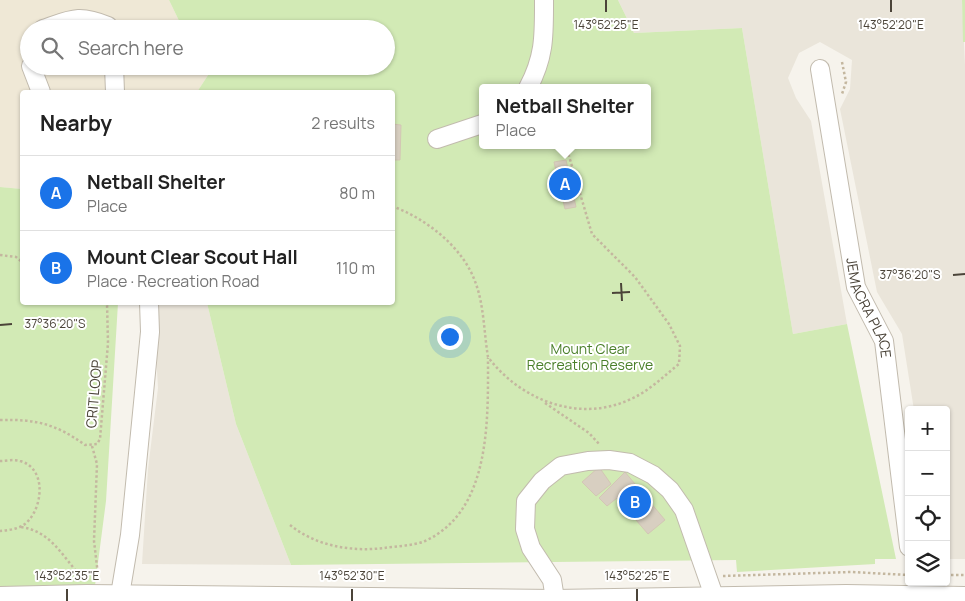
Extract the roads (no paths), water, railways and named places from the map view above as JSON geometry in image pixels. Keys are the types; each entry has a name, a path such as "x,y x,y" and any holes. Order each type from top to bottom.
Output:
{"street":[{"path":"530,84 541,60 544,33 544,0"},
{"path":"68,20 88,18 93,20"},
{"name":"JEMACRA PLACE","path":"820,69 856,287 884,341 908,541"},
{"path":"34,75 40,90"},
{"path":"114,75 115,90"},
{"path":"437,139 479,125"},
{"path":"120,595 130,535 150,332 149,305"},
{"path":"555,599 552,580 530,548 525,529 526,501 542,481 560,466 588,461 630,463 653,475 670,490 684,510 714,596"},
{"path":"0,596 89,591 120,595 555,599 714,596 846,598 913,589 965,596"}],"place":[{"name":"Netball Shelter","path":"565,184"},
{"name":"Mount Clear Scout Hall","path":"635,502"}],"park label":[{"name":"Mount Clear Recreation Reserve","path":"590,358"}]}
